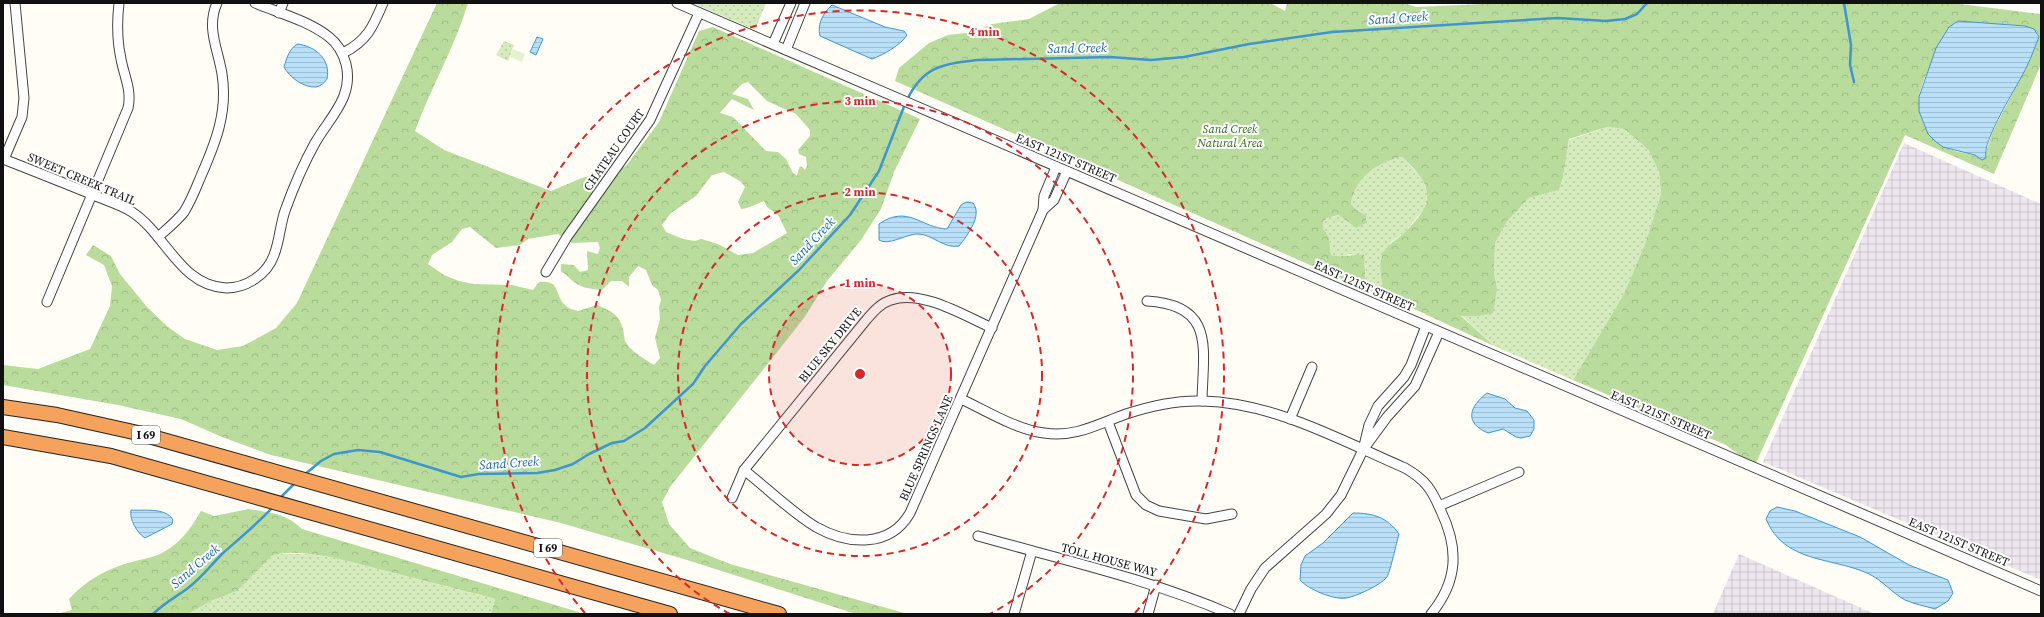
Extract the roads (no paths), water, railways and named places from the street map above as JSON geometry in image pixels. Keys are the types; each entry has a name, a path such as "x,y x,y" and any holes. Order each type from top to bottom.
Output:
{"highway":[{"name":"I 69","path":"3,408 57,416 117,428 779,614"},
{"name":"I 69","path":"3,437 111,456 670,614"}],"street":[{"path":"4,159 22,117 24,98 14,3"},
{"path":"47,302 126,114 129,102 129,88 118,41 119,3"},
{"path":"158,237 181,216 188,205 220,129 224,89 220,64 211,31 212,18 217,3"},
{"path":"255,3 323,33 335,43 343,53 354,48 366,36 383,3"},
{"path":"279,13 283,3"},
{"name":"EAST 121ST STREET","path":"677,3 2041,591"},
{"path":"773,44 791,3"},
{"path":"786,50 805,3"},
{"name":"CHATEAU COURT","path":"546,272 567,237 650,120 699,13"},
{"name":"SWEET CREEK TRAIL","path":"4,159 132,212 158,237 190,274 210,285 227,288 246,284 262,274 274,257 286,207 310,154 338,110 344,96 348,77 343,53"},
{"name":"BLUE SPRINGS LANE","path":"744,470 805,519 825,531 858,540 874,540 885,537 901,526 910,513 1043,210 1044,196 1056,167"},
{"name":"BLUE SPRINGS LANE","path":"1043,210 1054,200 1067,171"},
{"name":"BLUE SKY DRIVE","path":"732,498 744,470 867,319 881,305 892,300 905,297 924,300 992,328"},
{"path":"1147,301 1163,303 1182,310 1192,315 1200,326 1203,341 1202,401"},
{"path":"1239,614 1251,589 1265,568 1326,514 1334,504 1350,479 1363,450 1369,426 1378,406 1404,377 1411,365 1426,326"},
{"path":"1363,450 1387,417 1416,386 1439,332"},
{"path":"1290,419 1312,367"},
{"path":"961,399 1021,427 1046,434 1071,434 1154,406 1186,401 1229,402 1254,407 1290,419 1405,468 1423,479 1430,488 1451,537 1454,556 1447,589 1431,614"},
{"path":"1108,422 1136,495 1146,505 1159,512 1206,519 1232,514"},
{"path":"1439,506 1519,472"},
{"name":"TOLL HOUSE WAY","path":"978,536 1156,585 1194,598 1230,614"},
{"path":"1014,614 1032,552"},
{"path":"1148,614 1156,585"}],"water":[{"path":"832,5 885,27 904,31 907,35 901,42 891,49 872,59 820,36 820,23"},
{"path":"1958,21 2025,26 2034,29 2039,37 2027,66 1989,139 1986,150 1986,158 1982,160 1975,155 1943,147 1935,141 1928,134 1919,111 1919,97 1936,48 1949,27"},
{"path":"537,37 543,39 536,55 530,52"},
{"path":"297,44 304,45 316,51 324,60 328,72 327,79 321,85 311,87 302,84 286,71 284,67 287,57 290,51"},
{"path":"966,202 973,203 976,208 976,213 973,225 959,246 943,244 928,236 918,234 888,242 879,240 879,224 889,218 898,216 914,219 938,228 947,229 961,205"},
{"path":"1487,393 1505,399 1515,408 1527,411 1534,420 1534,429 1530,436 1521,438 1516,437 1503,429 1488,433 1480,429 1475,424 1472,420 1473,409 1481,398"},
{"path":"1777,507 1795,511 1860,537 1909,565 1948,580 1953,593 1948,601 1935,609 1916,604 1905,600 1867,573 1796,551 1784,544 1774,533 1766,519 1770,511"},
{"path":"131,510 160,511 170,516 173,520 172,524 145,538 134,526 131,517"},
{"path":"1353,513 1379,517 1390,524 1399,534 1389,573 1384,580 1374,587 1355,595 1346,598 1328,596 1309,587 1300,580 1301,565 1305,556 1323,543"}],"waterway":[{"name":"Sand Creek","path":"907,100 913,89 927,73 944,65 966,61 1110,57 1151,60 1184,57 1249,44 1332,32 1558,18 1606,21 1625,19 1637,14 1647,3"},
{"path":"1844,3 1851,45 1850,65 1854,82"},
{"name":"Sand Creek","path":"304,475 321,461 334,454 358,450 380,452 461,477 479,474 537,473 555,470 573,464 589,454 612,443 624,441 645,428 693,384 705,366 741,324 799,270 850,215 879,171 905,104"},
{"name":"Sand Creek","path":"280,498 296,482"},
{"name":"Sand Creek","path":"153,614 202,576 223,553 273,507"}],"park label":[{"name":"Sand Creek Natural Area","path":"1230,136"}]}
